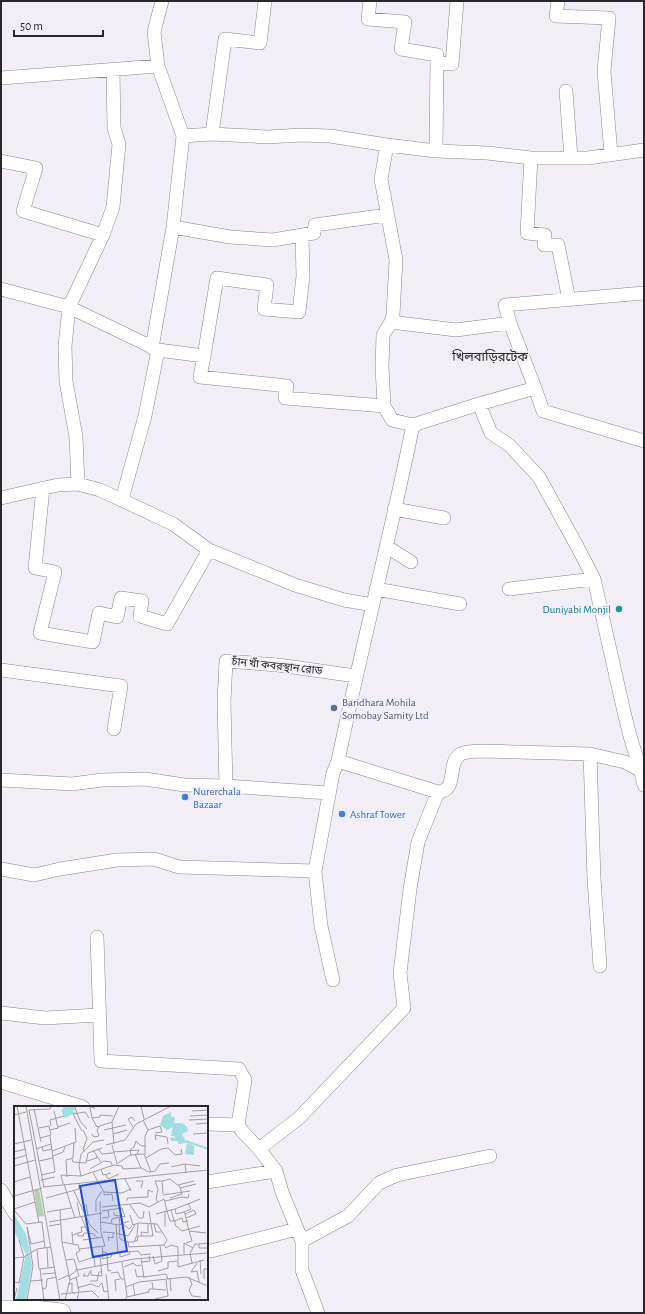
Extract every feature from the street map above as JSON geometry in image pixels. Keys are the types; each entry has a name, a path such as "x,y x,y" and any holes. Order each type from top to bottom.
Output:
{"main road":[{"path":"1,1310 33,1305 61,1313"}],"street":[{"path":"122,499 145,416 173,227 183,136 158,66 154,32 162,1"},
{"path":"212,134 225,39 260,43 265,1"},
{"path":"370,1 368,19 405,22 401,49 437,55 436,151"},
{"path":"437,63 452,64 457,1"},
{"path":"558,1 556,16 609,18 604,71 611,154"},
{"path":"1,78 158,66"},
{"path":"78,484 76,437 66,381 65,346 69,307 102,235 113,207 119,144 114,128 113,70"},
{"path":"566,91 571,158"},
{"path":"183,136 212,134 268,137 301,135 330,136 436,151 487,153 531,158 588,158 644,150"},
{"path":"386,145 381,179 396,260 393,315 391,322 383,335 382,367 384,406 392,420 413,425 535,388"},
{"path":"531,158 527,233 545,235 544,245 558,245 568,300"},
{"path":"1,161 36,168 23,211 102,235"},
{"path":"173,227 230,237 273,240 314,233 315,225 387,215"},
{"path":"302,235 303,276 299,312 264,309 268,285 218,278 200,376 287,386 285,398 384,406"},
{"path":"1,289 69,307 155,349 204,356"},
{"path":"644,293 505,305 543,411 644,440"},
{"path":"391,322 456,330 510,322"},
{"path":"479,404 491,433 509,446 539,477 594,580 630,736 643,772 644,785"},
{"path":"333,980 321,926 315,871 333,772 338,761 356,676 387,547 413,425"},
{"path":"1,498 58,485 78,484 100,490 173,524 209,550 295,585 344,600 373,605"},
{"path":"43,488 36,568 55,572 40,633 93,642 99,613 117,616 121,598 142,601 140,616 167,624 209,550"},
{"path":"394,509 444,518"},
{"path":"387,547 411,562"},
{"path":"510,589 594,580"},
{"path":"376,589 460,604"},
{"name":"চাঁন খাঁ কবরস্থান রোড","path":"226,786 224,702 226,661 278,665 356,676"},
{"path":"1,670 121,686 114,729"},
{"path":"338,761 438,792 443,792 447,789 450,784 455,760 459,754 466,752 483,751 590,754 625,762 643,772"},
{"path":"590,754 594,880 600,966"},
{"path":"1,780 72,784 102,780 145,779 184,785 226,786 329,793"},
{"path":"259,1149 299,1118 404,1008 400,973 410,889 418,842 438,792"},
{"path":"1,869 34,875 60,869 117,860 154,859 179,867 315,871"},
{"path":"97,937 101,1062 239,1069 246,1080 238,1124 242,1131 259,1149 276,1171 282,1192 302,1242 302,1270 318,1313"},
{"path":"1,1014 45,1018 99,1015"},
{"path":"1,1082 80,1106"},
{"path":"208,1124 238,1124"},
{"path":"302,1242 348,1216 380,1184 397,1175 490,1156"},
{"path":"208,1182 276,1171"},
{"path":"1,1190 14,1212"},
{"path":"211,1251 297,1229"}],"place":[{"name":"Duniyabi Monjil","path":"619,609"},
{"name":"Baridhara Mohila Somobay Samity Ltd","path":"334,708"},
{"name":"Nurerchala Bazaar","path":"185,797"},
{"name":"Ashraf Tower","path":"342,814"}],"district":[{"name":"খিলবাড়িরটেক","path":"490,357"}]}
